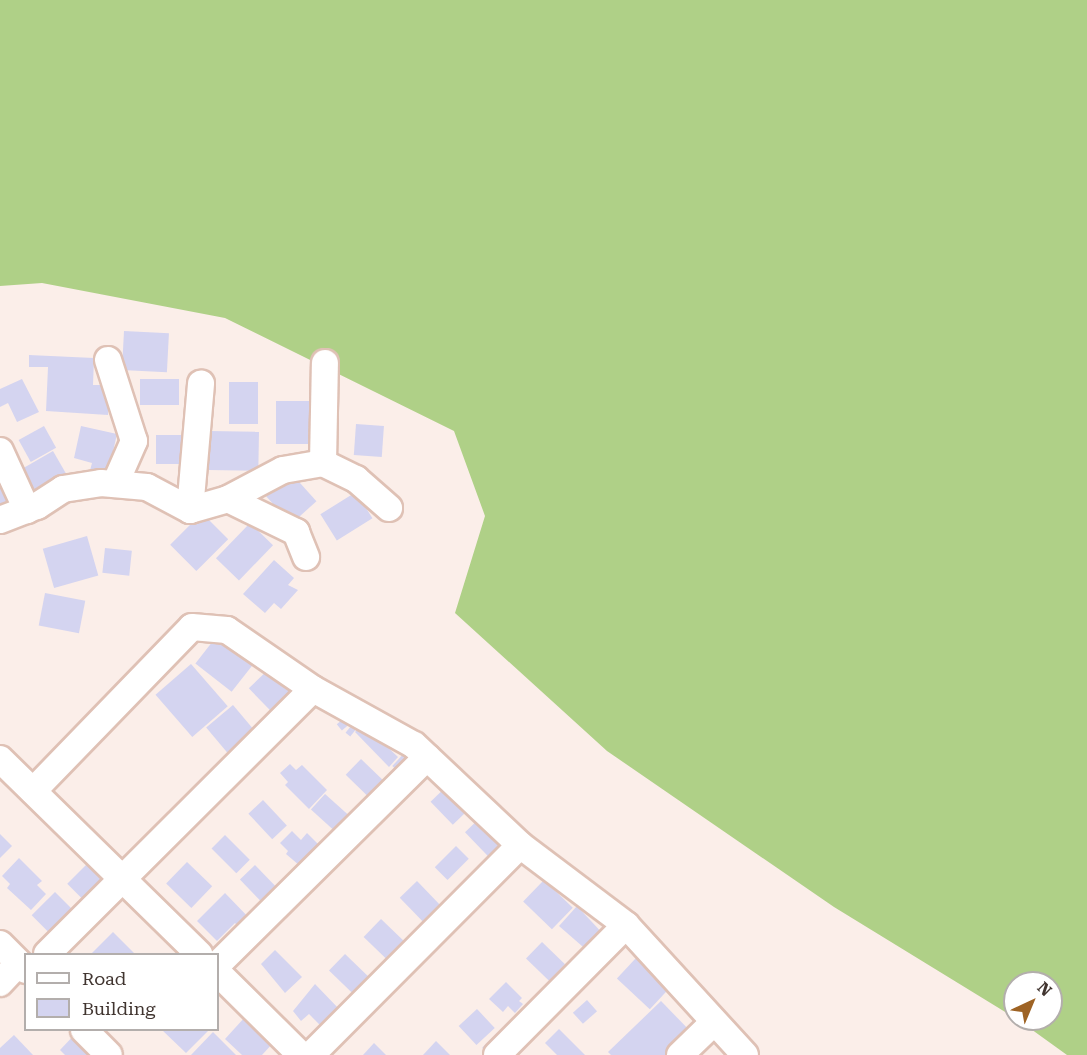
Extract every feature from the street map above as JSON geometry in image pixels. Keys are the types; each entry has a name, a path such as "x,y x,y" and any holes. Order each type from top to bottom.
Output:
{"street":[{"path":"108,360 134,441 115,484"},
{"path":"323,463 325,363"},
{"path":"190,510 201,383"},
{"path":"0,451 27,510"},
{"path":"0,520 27,510 63,489 115,484 147,487 190,510 228,500 283,470 323,463 356,479 389,508"},
{"path":"228,500 296,532 306,556"},
{"path":"33,791 192,627 226,630 314,689 414,745 520,845 626,925 744,1055"},
{"path":"48,953 314,689"},
{"path":"219,963 427,758"},
{"path":"0,759 198,953"},
{"path":"311,1055 520,845"},
{"path":"497,1055 626,925"},
{"path":"0,944 22,967 0,983"},
{"path":"219,974 301,1055"},
{"path":"680,1055 714,1022"},
{"path":"86,1031 109,1055"}],"green space":[{"path":"0,0 1087,0 1087,1055 1067,1055 1034,1031 1063,1031 1063,971 1003,971 1003,1011 834,907 607,751 455,613 485,516 454,431 225,318 42,283 0,286"}],"building":[{"path":"124,331 169,333 167,372 122,370"},
{"path":"29,355 94,358 93,385 109,385 108,415 46,411 48,367 29,367"},
{"path":"22,379 39,412 17,422 8,403 0,407 0,389"},
{"path":"140,379 179,379 179,405 140,405"},
{"path":"229,382 258,382 258,424 229,424"},
{"path":"276,401 311,401 311,444 276,444"},
{"path":"356,424 384,426 382,457 354,455"},
{"path":"44,426 56,448 31,462 19,440"},
{"path":"81,426 117,434 106,482 88,478 92,463 74,458"},
{"path":"209,431 259,432 258,471 208,470"},
{"path":"156,435 189,435 189,464 156,464"},
{"path":"53,451 70,480 37,499 20,470"},
{"path":"291,473 316,501 291,524 266,496"},
{"path":"0,477 11,501 0,506"},
{"path":"356,492 372,518 337,541 320,514"},
{"path":"202,513 228,539 196,571 170,545"},
{"path":"250,523 273,545 239,580 216,558"},
{"path":"87,536 98,575 54,588 43,549"},
{"path":"105,548 132,551 129,576 102,573"},
{"path":"274,560 294,578 288,585 298,590 281,609 274,603 265,613 243,594"},
{"path":"45,593 85,601 79,633 39,625"},
{"path":"220,632 256,660 232,692 195,664"},
{"path":"191,664 228,706 192,737 156,695"},
{"path":"274,664 301,692 276,716 249,688"},
{"path":"233,705 255,732 229,754 206,727"},
{"path":"349,714 354,720 342,730 337,724"},
{"path":"355,721 360,725 350,736 346,733"},
{"path":"363,724 398,757 389,767 355,732"},
{"path":"405,752 416,762 403,776 392,766"},
{"path":"361,759 389,786 374,802 346,775"},
{"path":"290,764 296,770 302,765 327,790 309,809 285,785 288,782 280,773"},
{"path":"450,783 472,806 453,825 431,802"},
{"path":"325,794 352,818 338,834 311,810"},
{"path":"263,800 287,826 272,839 248,814"},
{"path":"483,815 509,842 491,859 465,832"},
{"path":"292,831 301,840 307,833 323,849 306,871 286,854 288,851 280,843"},
{"path":"0,834 12,846 0,858"},
{"path":"225,835 250,860 236,873 212,848"},
{"path":"456,846 469,859 448,880 435,867"},
{"path":"19,858 42,881 37,885 46,894 31,910 7,888 10,884 2,876"},
{"path":"92,859 108,875 84,900 67,884"},
{"path":"187,862 212,886 191,908 166,884"},
{"path":"255,865 277,888 262,903 240,880"},
{"path":"544,880 573,908 552,929 523,902"},
{"path":"417,881 442,907 425,924 400,898"},
{"path":"55,892 80,917 56,940 32,915"},
{"path":"225,893 253,922 243,932 235,923 217,941 197,921"},
{"path":"577,906 605,936 590,953 559,926"},
{"path":"381,919 406,943 389,961 364,937"},
{"path":"113,932 134,953 92,953"},
{"path":"542,942 565,964 549,981 526,959"},
{"path":"275,950 302,977 285,993 261,964"},
{"path":"345,954 371,979 355,996 329,971"},
{"path":"636,958 669,989 650,1009 617,978"},
{"path":"506,982 522,998 519,1001 523,1004 515,1013 508,1006 503,1012 489,999"},
{"path":"315,984 340,1010 322,1027 309,1014 301,1021 293,1011"},
{"path":"587,1000 597,1011 583,1024 573,1013"},
{"path":"661,1001 694,1035 674,1055 611,1055 608,1052"},
{"path":"477,1009 495,1028 476,1045 459,1026"},
{"path":"245,1017 273,1043 262,1055 242,1055 225,1039"},
{"path":"559,1029 585,1055 557,1055 545,1043"},
{"path":"163,1031 208,1031 186,1053"},
{"path":"77,1032 101,1055 65,1055 60,1050"},
{"path":"213,1032 236,1055 191,1055"},
{"path":"497,1033 506,1042 493,1055 489,1055 482,1048"},
{"path":"14,1035 33,1055 0,1055 0,1048"},
{"path":"436,1041 450,1055 423,1055"},
{"path":"374,1043 386,1055 363,1055"}]}
